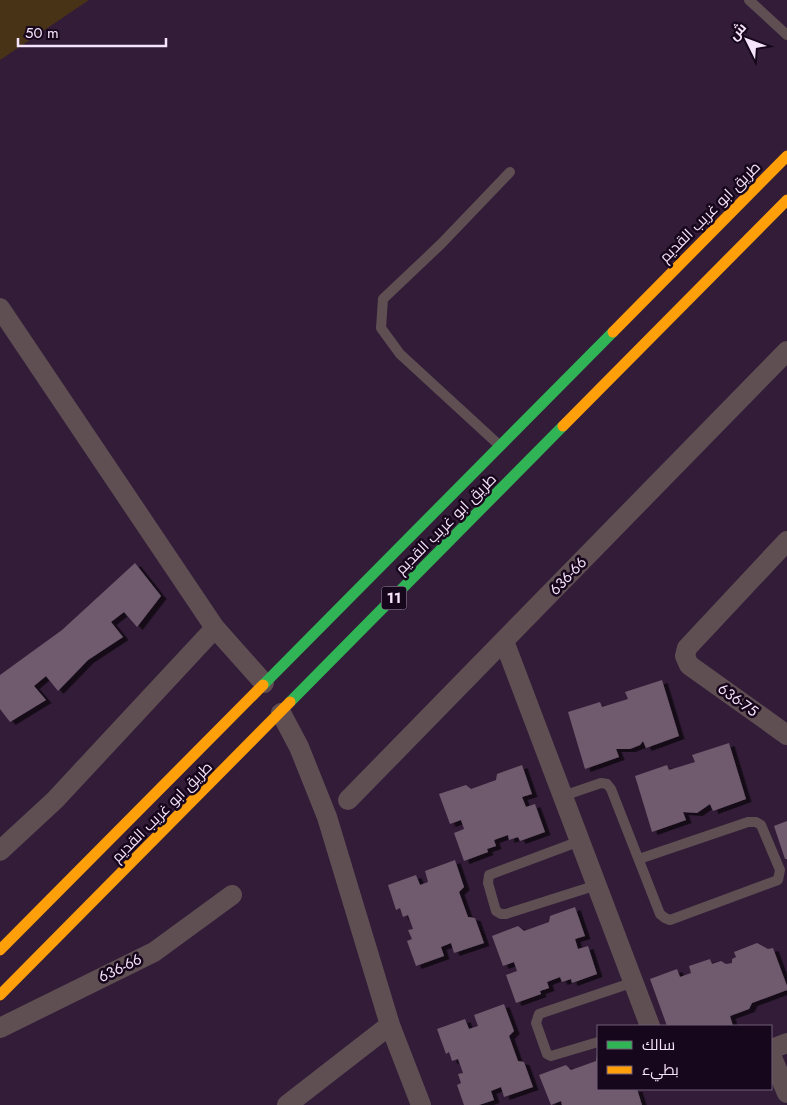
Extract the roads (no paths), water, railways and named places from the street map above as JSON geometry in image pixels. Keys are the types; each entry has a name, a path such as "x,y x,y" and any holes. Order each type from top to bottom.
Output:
{"highway":[{"name":"طريق ابو غريب القديم","path":"0,950 787,156"},
{"name":"طريق ابو غريب القديم","path":"0,995 787,200"}],"street":[{"path":"0,308 215,628 264,683"},
{"name":"636-66","path":"348,800 787,351"},
{"name":"636-75","path":"787,541 687,648 685,656 689,665 787,735"},
{"path":"0,851 54,800 215,628"},
{"path":"504,640 634,982 648,1025"},
{"path":"281,713 299,747 327,817 390,1024 421,1105"},
{"name":"636-66","path":"0,1028 154,952 232,895"},
{"path":"287,1105 390,1024"},
{"path":"772,1049 787,1043"},
{"path":"772,1057 787,1093"}],"lane":[{"path":"749,0 787,35"},
{"path":"500,446 400,354 381,328 383,299 441,244 510,172"},
{"path":"563,796 601,783 607,784 660,914 670,920 778,880 780,875 780,870 761,825 756,822 748,822 638,859"},
{"path":"580,840 489,875 488,882 496,911 506,914 597,885"},
{"path":"597,1042 551,1056 547,1054 536,1019 539,1014 634,982"}]}
